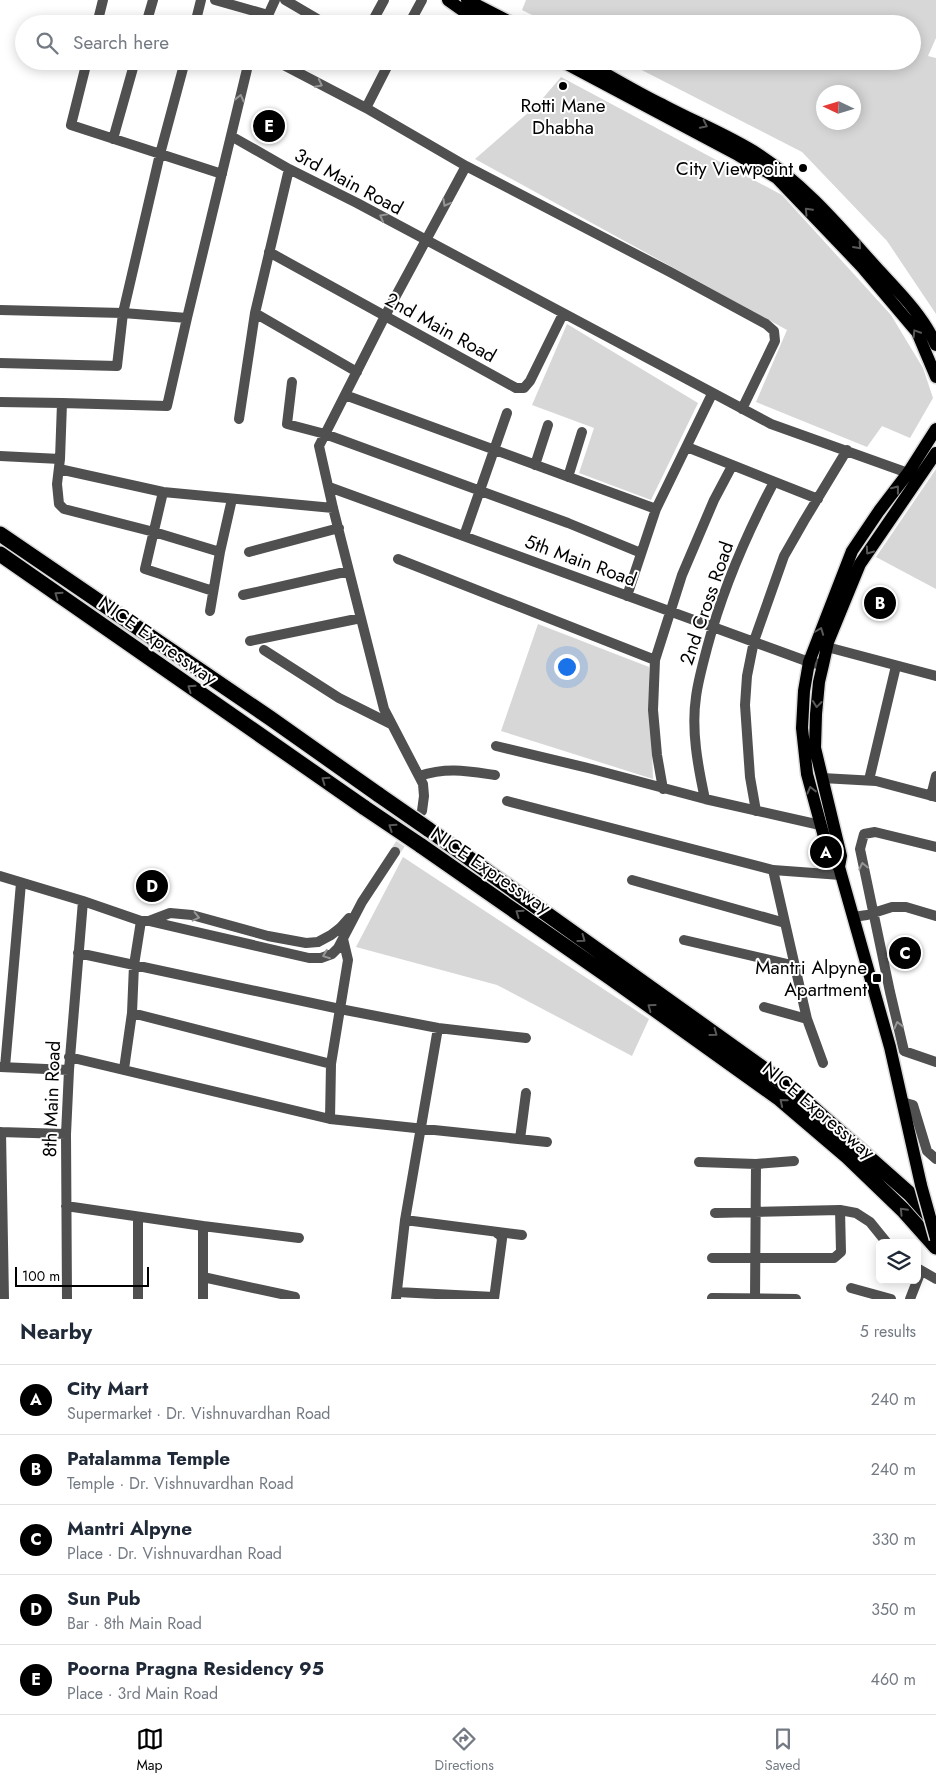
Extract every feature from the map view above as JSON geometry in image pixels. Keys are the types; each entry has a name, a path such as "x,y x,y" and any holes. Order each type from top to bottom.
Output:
{"highway":[{"name":"NICE Expressway","path":"0,534 270,718 789,1087 911,1195 936,1223"},
{"name":"NICE Expressway","path":"0,554 611,978 780,1099 848,1157 903,1210 936,1247"}],"main road":[{"path":"448,0 472,15"},
{"path":"466,0 485,5 500,15"},
{"path":"578,70 738,155 777,178 862,267 906,319 916,332 936,377"},
{"path":"599,70 662,105 758,154 779,169 833,219 862,251 930,330 936,345"},
{"path":"840,871 830,859 807,774 802,728 804,691 809,662 852,551 908,473 936,429"},
{"path":"936,453 860,564 827,647 819,682 815,748 841,856 840,871 890,1046 921,1185 936,1239"}],"street":[{"path":"99,15 103,0"},
{"path":"149,15 153,0"},
{"path":"197,15 201,0"},
{"path":"215,0 255,15"},
{"path":"268,15 275,0"},
{"path":"285,0 311,15"},
{"path":"414,15 422,0"},
{"path":"375,15 380,1"},
{"path":"85,70 70,125 222,174"},
{"path":"114,139 133,70"},
{"path":"0,362 117,366 122,313 160,154 183,70"},
{"path":"0,402 167,406 247,70"},
{"path":"293,70 366,108 466,166 766,324 774,331 775,341 742,409"},
{"path":"366,108 385,70"},
{"name":"3rd Main Road","path":"231,136 289,169 770,424 908,473"},
{"path":"422,810 424,790 419,776 384,709 319,446 466,166"},
{"path":"239,419 254,313 289,169"},
{"name":"2nd Main Road","path":"269,252 516,388 524,388 530,381 562,314"},
{"path":"0,310 122,313 187,318"},
{"path":"254,313 357,372"},
{"path":"292,382 287,424 325,434 568,523 641,553"},
{"path":"627,596 656,509 712,394"},
{"path":"345,395 656,509"},
{"path":"62,402 57,495 61,507 220,552"},
{"path":"464,536 507,413"},
{"path":"535,465 548,425"},
{"path":"568,477 582,432"},
{"path":"686,447 818,499"},
{"path":"756,811 750,777 745,706 747,676 754,641 784,556 847,450"},
{"path":"0,456 60,464 163,492 333,508"},
{"path":"663,789 656,755 653,710 655,660 682,575 714,500 732,466"},
{"name":"2nd Cross Road","path":"705,799 699,771 695,726 695,698 724,591 756,516 774,482"},
{"name":"5th Main Road","path":"329,487 809,662 823,665"},
{"path":"163,492 145,569 213,591"},
{"path":"210,611 220,552 232,499"},
{"path":"249,552 339,528"},
{"path":"398,559 655,660"},
{"path":"243,595 349,571"},
{"path":"250,641 361,618"},
{"path":"827,647 936,676"},
{"path":"264,650 340,698 391,724"},
{"path":"870,780 896,666"},
{"path":"496,746 592,769 663,789 820,825"},
{"path":"419,776 436,770 462,770 495,774"},
{"path":"822,778 870,780 934,796 936,776"},
{"path":"507,801 773,870 840,871"},
{"path":"936,847 876,832 864,834 860,849 904,1051 936,1062"},
{"path":"0,876 145,921 309,958 322,958 332,954 338,948 362,902 395,852"},
{"path":"773,870 807,1020 823,1062"},
{"path":"632,880 785,923"},
{"path":"21,883 2,1067 68,1070"},
{"name":"8th Main Road","path":"67,1299 66,1134 68,1070 83,901"},
{"path":"145,921 170,913 192,915 268,936 306,943 318,942 340,928 362,902"},
{"path":"853,917 892,907 906,907 936,916"},
{"path":"124,1069 132,1013 134,965 145,921"},
{"path":"330,1119 331,1064 348,960 343,939"},
{"path":"684,940 796,966"},
{"path":"78,953 438,1028 526,1038"},
{"path":"878,1004 892,998"},
{"path":"764,1007 807,1020"},
{"path":"132,1013 331,1064"},
{"path":"438,1028 405,1220 397,1295 494,1298 502,1239 497,1233"},
{"path":"70,1056 330,1119 547,1142"},
{"path":"520,1139 526,1093"},
{"path":"902,1102 913,1105 927,1151 936,1159"},
{"path":"4,1299 0,1132 66,1134"},
{"path":"700,1162 756,1164 794,1161"},
{"path":"755,1299 756,1164"},
{"path":"66,1206 299,1238"},
{"path":"712,1258 834,1258 839,1256 842,1247 840,1210"},
{"path":"715,1213 840,1210 856,1213 863,1217 870,1222 884,1239"},
{"path":"138,1217 138,1299"},
{"path":"405,1220 522,1235"},
{"path":"203,1226 203,1299"},
{"path":"921,1271 936,1279"},
{"path":"203,1277 295,1297"},
{"path":"910,1299 915,1284"},
{"path":"851,1288 891,1299"},
{"path":"712,1298 796,1299"}],"shaded area":[{"path":"526,0 936,0 936,38 928,56 936,58 936,314 887,241 802,152 642,70 921,70 921,15 532,15 522,10"},
{"path":"561,77 782,195 891,315 923,368 933,398 910,438 882,426 867,447 756,402 787,330 475,159 537,105"},
{"path":"567,324 698,403 651,500 579,473 594,428 532,405"},
{"path":"936,469 936,589 876,557"},
{"path":"538,624 649,667 653,779 501,731"},
{"path":"403,857 649,1019 632,1056 497,985 356,947"}],"tunnel":[{"path":"395,852 418,817"}],"place":[{"name":"Rotti Mane Dhabha","path":"563,86"},
{"name":"Poorna Pragna Residency 95","path":"269,126"},
{"name":"City Viewpoint","path":"803,168"},
{"name":"Patalamma Temple","path":"880,603"},
{"name":"City Mart","path":"826,852"},
{"name":"Sun Pub","path":"152,886"},
{"name":"Mantri Alpyne","path":"905,953"},
{"name":"Mantri Alpyne Apartment","path":"877,978"}]}
